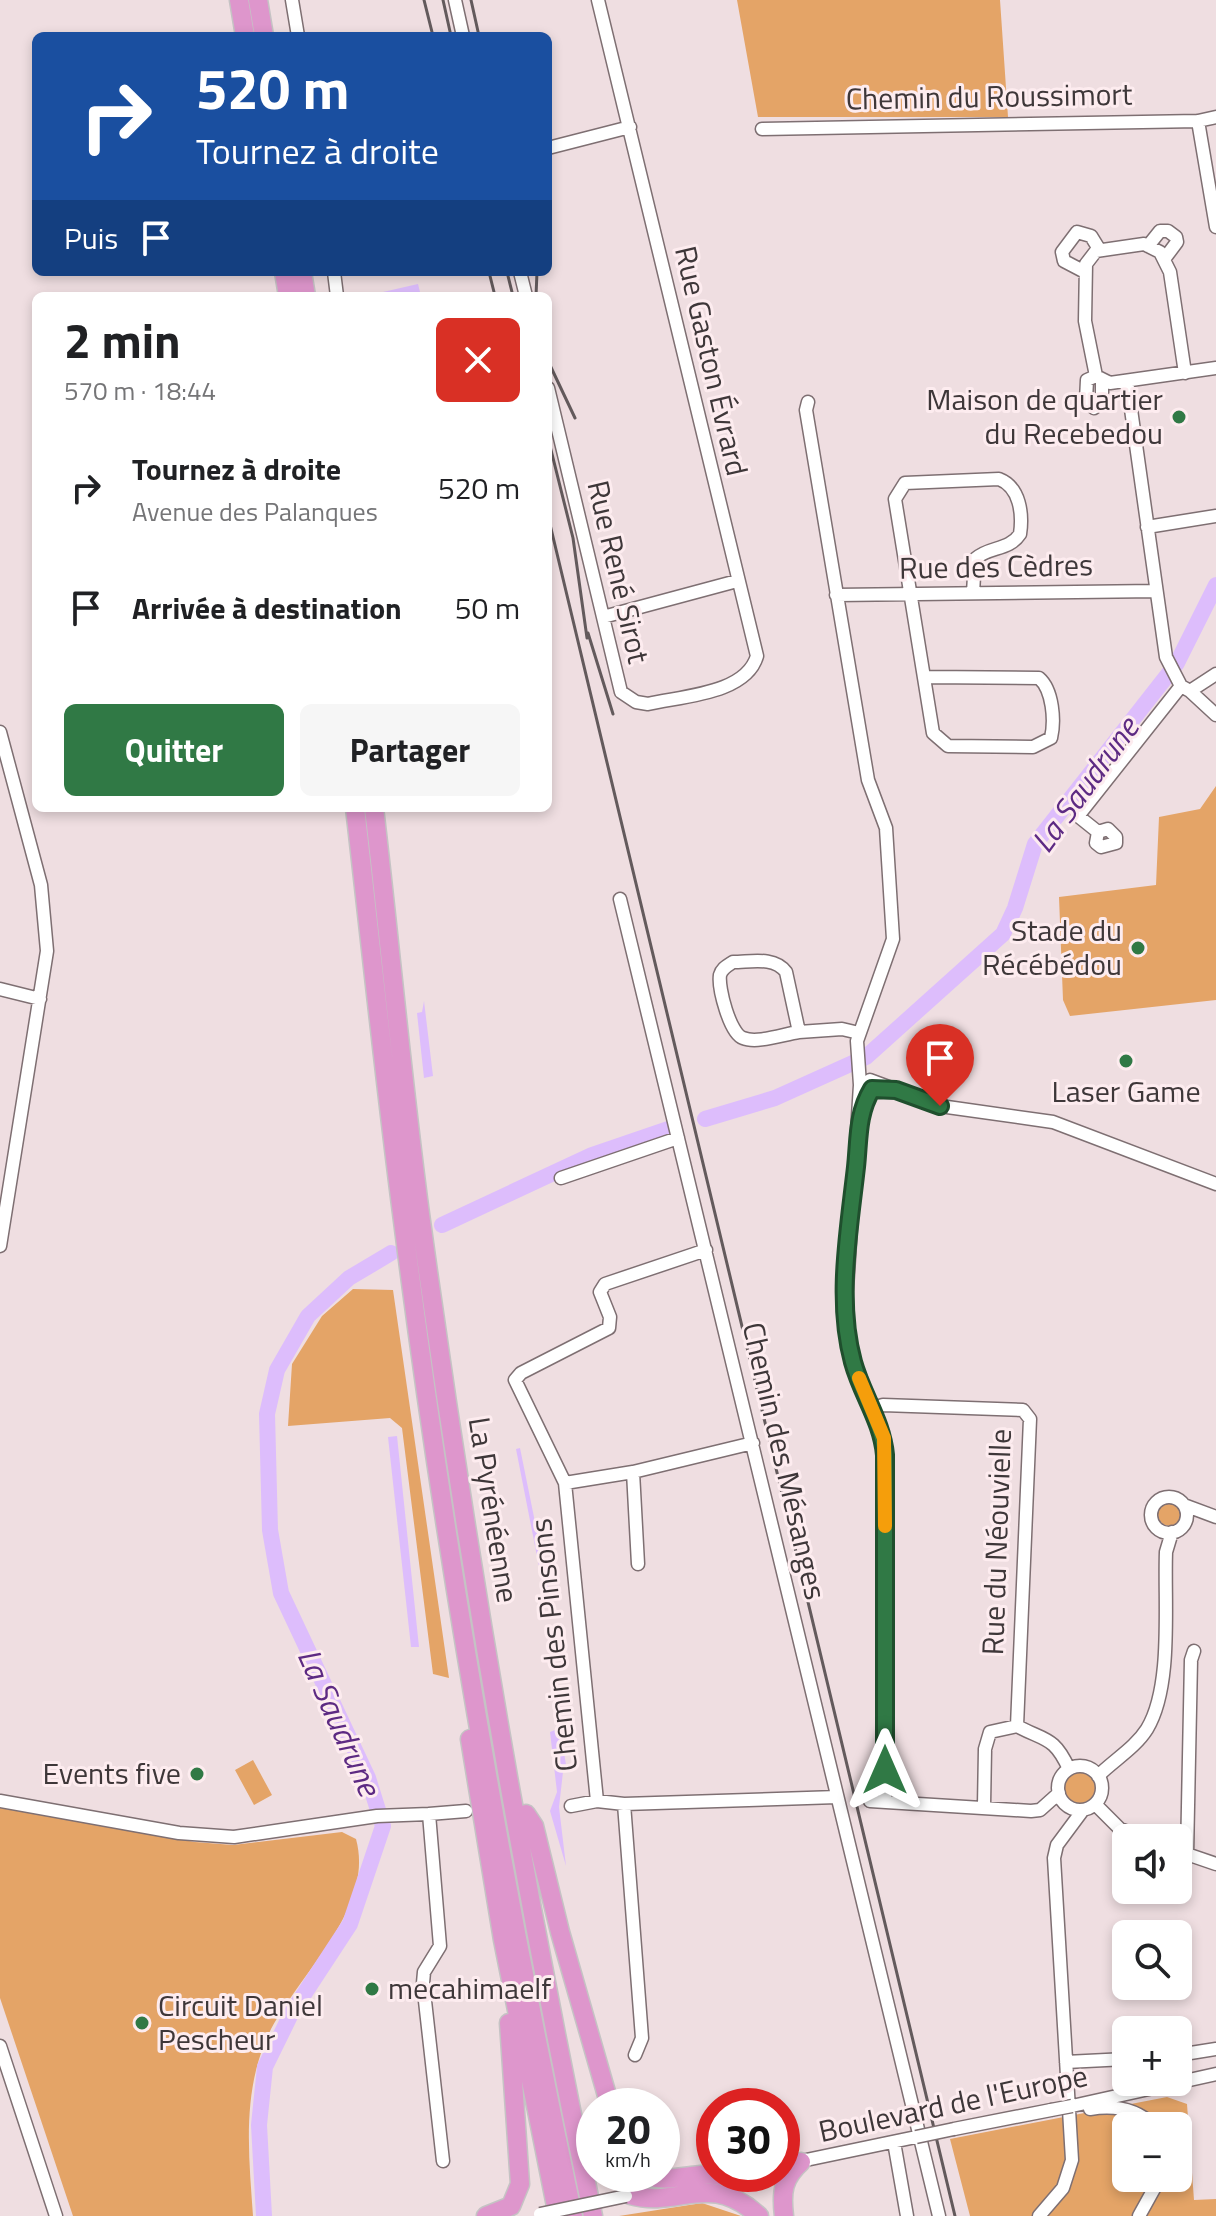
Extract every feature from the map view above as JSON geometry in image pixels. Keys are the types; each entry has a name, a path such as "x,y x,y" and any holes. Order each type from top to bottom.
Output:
{"highway":[{"path":"239,0 244,32"},
{"path":"258,0 263,32"},
{"name":"La Pyrénéenne","path":"355,812 402,1220 470,1668 535,2035 573,2216"},
{"name":"La Pyrénéenne","path":"374,812 420,1210 466,1529 512,1803 593,2216"},
{"path":"466,1529 477,1538 579,2088"},
{"path":"470,1668 463,1689 503,1940 538,2216"},
{"path":"526,1814 534,1826 560,1932 605,2088"},
{"path":"486,2216 511,2206 520,2184 511,2036 500,1953 503,1940"},
{"path":"628,2196 646,2200 711,2191 744,2204 759,2216"},
{"path":"599,2192 604,2216"},
{"path":"783,2192 784,2216"}],"street":[{"path":"455,0 462,32"},
{"name":"Rue Gaston Évrard","path":"598,0 757,656 753,668 739,682 694,693"},
{"path":"293,4 297,32"},
{"name":"Chemin du Roussimort","path":"762,129 1198,121 1216,117"},
{"path":"1198,121 1216,227"},
{"path":"552,147 630,127"},
{"path":"1148,246 1160,231 1168,231 1177,242 1165,258"},
{"path":"1085,272 1064,261 1062,252 1068,239 1077,232 1086,234 1099,249"},
{"path":"1185,373 1170,272 1165,258 1148,246 1136,243 1099,249 1090,256 1085,272 1085,321 1099,378 1127,381 1185,373 1216,368"},
{"path":"1127,381 1169,664 1183,684 1216,715"},
{"path":"808,402 806,410 868,780 886,828 893,939 881,980 859,1033 857,1053 867,1085 857,1140 845,1320 853,1363 884,1438 885,1800"},
{"name":"Rue René Sirot","path":"552,405 621,692 636,702 648,704 694,693"},
{"path":"925,677 1039,678 1048,691 1053,728 1051,738 1033,747 941,744 933,733 895,499 899,489 913,480 999,479 1017,493 1020,534 1012,544 985,551 975,559 973,593"},
{"path":"1147,527 1216,516"},
{"path":"603,617 737,581"},
{"name":"Rue des Cèdres","path":"836,595 1156,591"},
{"path":"1098,832 1078,816 1183,684 1216,674"},
{"path":"0,732 46,919 47,951 0,1246"},
{"name":"Chemin des Mésanges","path":"620,899 939,2216"},
{"path":"799,1032 786,972 781,965 733,962 723,969 719,978 731,1029 746,1040 842,1029 859,1033"},
{"path":"0,989 40,999"},
{"path":"867,1085 896,1090 964,1112 1053,1122 1216,1184"},
{"path":"561,1178 678,1138"},
{"path":"565,1483 515,1380 521,1373 609,1328 610,1317 600,1292 605,1284 706,1250"},
{"name":"Rue du Néouvielle","path":"873,1408 883,1405 1023,1410 1030,1419 1017,1726"},
{"name":"Chemin des Pinsons","path":"597,1801 565,1483 633,1472 753,1443"},
{"path":"633,1472 638,1564"},
{"path":"1098,1776 1146,1730 1157,1707 1162,1682 1166,1531 1151,1515 1159,1500 1170,1497 1214,1516"},
{"path":"1184,1505 1184,1524"},
{"path":"1166,1531 1199,1517 1214,1516"},
{"path":"1185,1824 1194,1651"},
{"path":"984,1806 985,1749 990,1732 1017,1726 1043,1735 1069,1769"},
{"path":"1039,2216 1063,2188 1070,2170 1054,1858 1057,1845 1089,1807 1102,1787 1098,1776 1088,1768 1069,1769 1060,1780 1059,1793 1065,1804 1089,1807 1113,1824"},
{"path":"870,1801 1040,1810 1059,1793"},
{"path":"571,1806 597,1801 624,1804 837,1797"},
{"path":"0,1801 179,1833 234,1837 382,1816 466,1811"},
{"path":"624,1804 642,2038 635,2055"},
{"path":"429,1814 440,1946 424,1972 423,1983 443,2161"},
{"path":"1192,1856 1216,1864"},
{"path":"0,2046 56,2216"},
{"path":"1192,2053 1216,2049"},
{"path":"1066,2062 1112,2060"},
{"name":"Boulevard de l'Europe","path":"800,2161 954,2129 1072,2109 1216,2076"},
{"path":"1072,2109 1100,2107 1132,2112"},
{"path":"894,2142 907,2216"},
{"path":"538,2216 696,2182"},
{"path":"1139,2216 1152,2192"}],"shaded area":[{"path":"737,0 1000,0 1008,117 758,117"},
{"path":"418,284 420,292 383,292"},
{"name":"Stade du Récébédou","path":"1216,786 1216,1000 1070,1016 1063,1000 1059,897 1156,885 1159,817 1200,809"},
{"path":"424,1001 433,1076 424,1078 417,1013 422,1012"},
{"path":"353,1289 393,1290 449,1678 433,1674 402,1428 390,1418 288,1426 292,1364 322,1316"},
{"path":"397,1436 419,1647 411,1647 388,1437"},
{"path":"520,1448 550,1596 545,1597 516,1449"},
{"path":"1170,1502 1179,1505 1182,1514 1179,1523 1170,1526 1161,1523 1158,1514 1161,1505"},
{"path":"560,1728 567,1771 563,1772 559,1807 566,1866 550,1811 557,1792 550,1732"},
{"path":"253,1760 272,1795 254,1805 235,1770"},
{"path":"1080,1771 1093,1776 1098,1789 1093,1802 1080,1807 1067,1802 1062,1789 1067,1776"},
{"name":"Circuit Daniel Pescheur","path":"0,1808 195,1842 233,1845 342,1832 356,1839 359,1866 354,1893 343,1919 278,2017 258,2061 249,2127 253,2216 73,2216 0,1998"},
{"path":"1167,2097 1187,2104 1188,2112 1112,2112 1112,2192 1192,2192 1192,2173 1194,2200 1216,2199 1216,2216 970,2216 950,2139"},
{"path":"702,2203 741,2216 619,2216"}],"waterway":[{"name":"La Saudrune","path":"705,1119 775,1098 866,1057 1003,934 1015,908 1035,844 1177,663 1216,585"},
{"name":"La Saudrune","path":"442,1225 592,1155 671,1128"},
{"name":"La Saudrune","path":"264,2216 259,2125 265,2067 291,2014 350,1924 383,1826 368,1778 281,1593 270,1530 267,1414 277,1370 308,1316 349,1278 391,1253"}],"railway":[{"path":"424,0 432,32"},
{"path":"443,0 450,32"},
{"path":"471,0 478,32"},
{"path":"490,276 494,292"},
{"path":"508,276 512,292"},
{"path":"536,292 537,276"},
{"path":"552,369 575,418"},
{"path":"552,454 573,538 587,638"},
{"path":"552,533 955,2216"},
{"path":"588,633 613,714"}],"slow traffic":[{"path":"859,1378 884,1438 885,1526"}],"place":[{"name":"Maison de quartier du Recebedou","path":"1179,417"},
{"name":"Stade du Récébédou","path":"1138,948"},
{"name":"Laser Game","path":"1126,1061"},
{"name":"Events five","path":"197,1774"},
{"name":"mecahimaelf","path":"372,1989"},
{"name":"Circuit Daniel Pescheur","path":"142,2023"}],"route":[{"path":"885,1770 884,1438 853,1363 845,1320 849,1222 863,1104 872,1089 896,1090 940,1106"}]}
